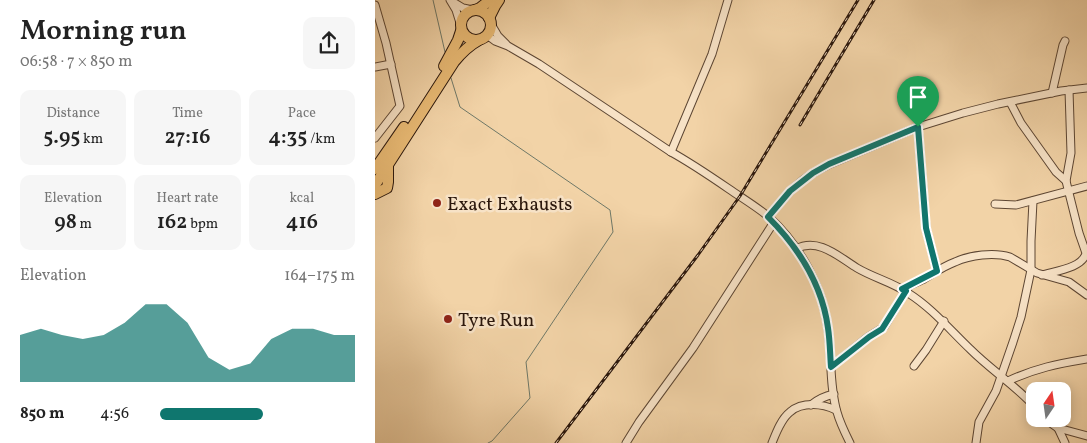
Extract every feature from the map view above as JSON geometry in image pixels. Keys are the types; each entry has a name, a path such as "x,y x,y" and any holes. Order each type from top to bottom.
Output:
{"highway":[{"path":"375,169 444,66 458,40 465,14 479,8 490,0"},
{"path":"375,184 454,62 463,51 483,38 490,30 490,21 499,0"},
{"path":"474,10 483,12 490,21"},
{"path":"461,27 468,38 472,40 483,38"},
{"path":"375,194 387,188 388,164"}],"street":[{"path":"450,0 463,8 474,10"},
{"path":"450,0 456,10 461,27"},
{"path":"671,152 712,54 728,0"},
{"path":"375,5 400,106 375,138"},
{"path":"490,21 501,39 508,46"},
{"path":"483,38 508,46 539,64 691,164 771,220 796,248 809,270 821,298 828,327 836,410 851,443"},
{"path":"1052,93 1065,41"},
{"path":"375,68 391,64"},
{"path":"626,443 693,348 790,191 813,173 829,164 918,127 963,113 1052,93 1087,88"},
{"path":"1067,282 1066,272 1082,262 1087,253 1066,181 1071,153 1069,90"},
{"path":"1009,102 1021,123 1056,172 1066,181"},
{"path":"918,127 926,228 937,271"},
{"path":"995,204 1016,205 1087,186"},
{"path":"976,443 979,422 1005,378 1021,317 1031,270 1033,201"},
{"path":"796,248 808,244 820,246 858,268 904,290 944,321 969,349 991,369 1005,378 1026,398"},
{"path":"831,367 882,329 904,290 961,260 992,255 1010,257 1042,275 1067,282 1087,295"},
{"path":"1042,275 1074,266"},
{"path":"914,366 944,321"},
{"path":"1005,378 1048,366 1087,359"},
{"path":"811,405 822,398 834,394"},
{"path":"771,443 781,423 790,412 799,407 811,405 824,406 836,410"},
{"path":"1058,428 1087,436"},
{"path":"1058,428 1065,443"}],"waterway":[{"path":"433,0 445,52"},
{"path":"451,78 460,107 610,210 613,232 526,362 530,398 492,441 488,443"}],"railway":[{"path":"556,443 698,255 740,196 858,0"},
{"path":"800,125 874,0"}],"place":[{"name":"Exact Exhausts","path":"437,203"},
{"name":"Tyre Run","path":"448,319"}],"route":[{"path":"918,127 926,228 937,271 902,289 906,291 884,327 831,367 828,327 816,285 801,255 768,217 790,191 813,173 829,164 918,127"}]}
